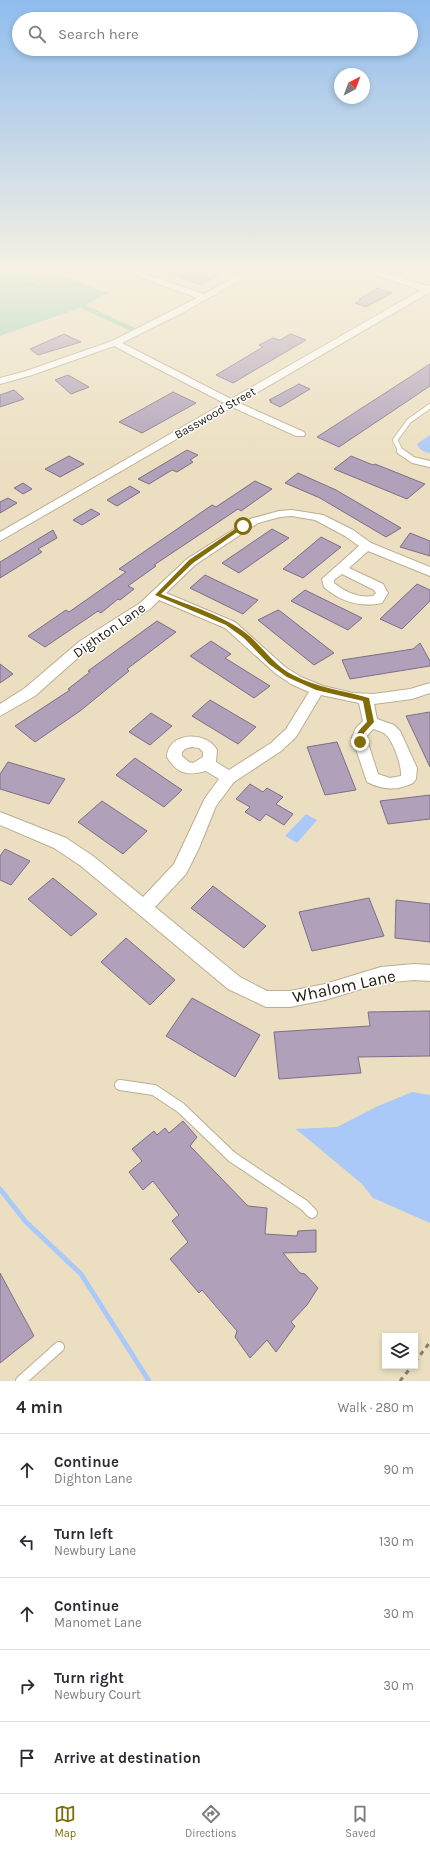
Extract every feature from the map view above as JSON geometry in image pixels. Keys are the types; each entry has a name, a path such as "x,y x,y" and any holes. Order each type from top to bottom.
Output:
{"street":[{"path":"0,381 29,373 115,343 128,336"},
{"name":"Basswood Street","path":"0,537 346,336"},
{"path":"115,343 232,402 300,434"},
{"name":"Dighton Lane","path":"0,711 30,692 86,644 126,619 158,595 191,562 243,526 254,521 267,517 292,513 319,517 339,527 367,546 430,572"},
{"path":"340,568 367,546"},
{"path":"158,595 228,624 246,637 289,676 318,689 366,700 403,697 430,688"},
{"path":"0,818 60,843 87,861 144,908 180,869 191,848 201,820 210,802 229,778 276,747 291,733 318,689"},
{"path":"366,700 370,722"},
{"path":"207,764 229,778"},
{"name":"Whalom Lane","path":"144,908 234,983 266,999 290,999 325,992 381,975 414,972 430,973"}],"lane":[{"path":"430,406 409,421 395,440 398,451 405,456 430,464"},
{"path":"120,1085 154,1090 181,1108 232,1157 304,1205 312,1213"},
{"path":"21,1381 59,1347"}],"path":[{"path":"418,1358 430,1342"},
{"path":"400,1381 410,1369"}],"water":[{"path":"430,435 430,453 419,448 417,444"},
{"path":"306,814 317,820 297,843 285,836"},
{"path":"412,1092 430,1095 430,1223 373,1198 362,1184 295,1129 337,1127 378,1106"}],"building":[{"path":"58,336 69,336 81,342 38,355 30,349"},
{"path":"287,336 297,336 306,340 233,383 216,375 263,347 259,345 273,338 280,340"},
{"path":"430,364 430,386 339,447 317,437"},
{"path":"68,375 89,387 71,394 55,380"},
{"path":"299,384 310,389 280,407 270,402 272,401 269,400"},
{"path":"14,390 24,399 0,407 0,395"},
{"path":"173,392 196,403 142,433 119,422"},
{"path":"187,450 198,455 190,460 193,462 177,472 172,470 149,484 138,479"},
{"path":"69,456 84,464 60,477 45,469"},
{"path":"351,456 425,484 407,499 334,469"},
{"path":"298,473 336,490 401,528 386,537 320,498 285,483"},
{"path":"255,481 272,489 241,511 238,509 154,565 156,566 128,586 134,589 120,600 118,599 101,613 98,611 45,647 28,636 66,610 69,612 126,572 119,569 212,505 216,507"},
{"path":"23,483 32,489 23,494 14,488"},
{"path":"130,486 140,492 117,506 107,500"},
{"path":"8,498 17,503 0,513 0,502"},
{"path":"91,509 100,514 82,525 73,520"},
{"path":"272,529 289,538 239,573 222,563"},
{"path":"53,530 57,538 38,549 42,552 0,578 0,562"},
{"path":"410,533 430,541 430,556 400,547"},
{"path":"321,537 341,547 303,578 283,569"},
{"path":"205,575 258,600 243,614 190,588"},
{"path":"417,584 430,590 430,601 402,629 380,619"},
{"path":"305,590 362,618 348,630 291,601"},
{"path":"278,610 334,653 314,665 258,620"},
{"path":"157,621 176,632 127,669 129,671 80,711 35,742 15,726 70,690 68,689 90,672 88,671"},
{"path":"211,641 231,654 225,658 270,686 254,698 190,656"},
{"path":"420,643 430,661 430,666 350,679 342,660 413,649"},
{"path":"0,664 13,674 0,683"},
{"path":"210,700 256,727 238,744 192,716"},
{"path":"430,712 430,767 406,716"},
{"path":"151,713 172,726 150,745 129,732"},
{"path":"337,742 356,790 325,795 307,747"},
{"path":"135,758 182,790 164,807 116,775"},
{"path":"8,762 65,779 49,804 0,789 0,774"},
{"path":"250,784 263,792 267,788 283,797 276,804 293,814 284,825 266,814 260,821 245,812 250,807 236,799"},
{"path":"430,795 430,819 388,824 380,801"},
{"path":"102,801 147,831 123,854 78,822"},
{"path":"5,849 30,861 11,885 0,880 0,856"},
{"path":"53,878 97,914 71,936 28,899"},
{"path":"213,886 266,926 244,948 191,908"},
{"path":"369,898 384,936 312,951 299,912"},
{"path":"396,900 430,904 430,942 395,938"},
{"path":"126,938 175,980 150,1005 101,962"},
{"path":"192,998 260,1035 235,1077 166,1036"},
{"path":"430,1011 430,1056 358,1057 361,1073 279,1079 274,1032 370,1026 368,1012"},
{"path":"183,1121 197,1137 190,1146 248,1206 267,1208 265,1234 297,1236 298,1231 316,1230 316,1252 283,1253 300,1273 305,1274 318,1288 307,1305 291,1322 295,1326 276,1352 267,1340 250,1358 235,1337 237,1331 202,1290 199,1293 170,1259 188,1242 172,1221 179,1215 153,1181 143,1190 129,1172 142,1161 132,1149 154,1131 157,1135 165,1128 169,1133"},
{"path":"0,1273 34,1336 0,1363"}],"waterway":[{"path":"0,1189 26,1222 81,1274 149,1381"}],"route":[{"path":"243,526 191,562 180,571 158,595 228,624 246,637 271,662 289,676 318,689 366,700 370,722 361,732 359,737 360,742"}]}
